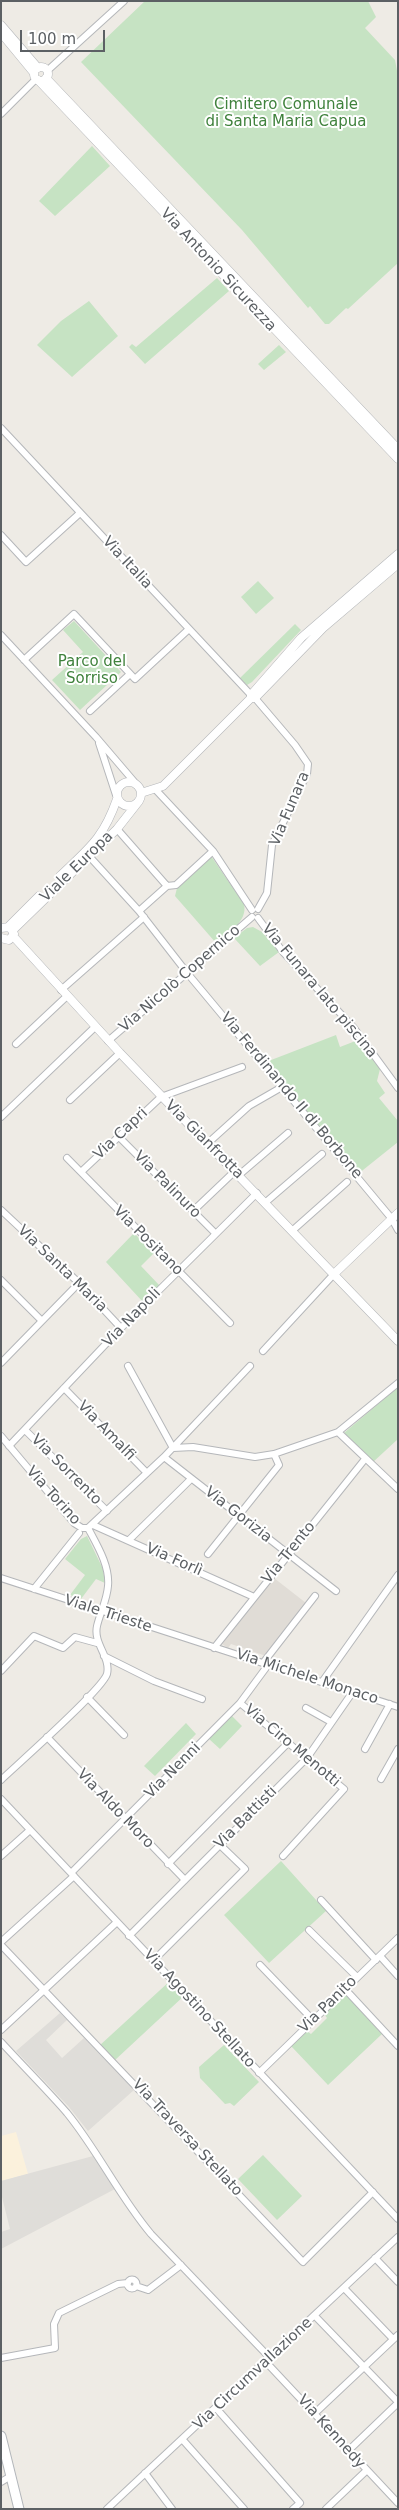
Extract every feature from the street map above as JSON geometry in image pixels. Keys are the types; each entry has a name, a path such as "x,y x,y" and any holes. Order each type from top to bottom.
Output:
{"main road":[{"path":"1,2436 19,2509"}],"street":[{"path":"1,114 40,75 124,1"},
{"path":"1,25 40,75"},
{"path":"1,34 40,75"},
{"name":"Via Antonio Sicurezza","path":"40,75 398,449"},
{"name":"Via Antonio Sicurezza","path":"40,75 398,460"},
{"name":"Via Italia","path":"1,428 252,697"},
{"path":"1,535 26,562 80,513"},
{"path":"252,697 301,638 398,554"},
{"path":"141,793 163,786 323,628 398,564"},
{"path":"24,660 74,614 135,679 189,629"},
{"path":"1,636 96,737 137,785 141,793 139,801 129,807 122,805 117,797 96,737"},
{"path":"90,711 130,674"},
{"name":"Via Funara","path":"252,697 295,745 308,764 307,774 272,844 267,893 255,913"},
{"path":"117,797 122,784 130,782 137,785"},
{"name":"Via Funara lato piscina","path":"155,789 213,851 283,952 354,1028 398,1088"},
{"name":"Viale Europa","path":"7,928 102,835 110,821 117,797"},
{"name":"Viale Europa","path":"7,928 89,856 117,829 139,801"},
{"path":"117,829 167,886"},
{"path":"139,911 167,886 176,885 213,851"},
{"name":"Via Ferdinando II di Borbone","path":"89,856 139,911 188,974 282,1087 395,1216 398,1230"},
{"name":"Via Nicolò Copernico","path":"108,1041 188,974 255,913"},
{"path":"16,1044 64,993 144,917"},
{"path":"2,940 9,940 7,928"},
{"name":"Via Gianfrotta","path":"7,928 108,1041 266,1202 398,1341"},
{"path":"1,1117 95,1027"},
{"path":"70,1100 120,1053"},
{"path":"161,1096 242,1067"},
{"path":"208,1143 249,1106 282,1087"},
{"name":"Via Capri","path":"81,1172 161,1096"},
{"path":"193,1211 288,1133"},
{"name":"Via Palinuro","path":"119,1137 215,1233"},
{"path":"266,1202 322,1154"},
{"name":"Via Positano","path":"67,1158 230,1323"},
{"path":"292,1230 347,1182"},
{"name":"Via Napoli","path":"10,1446 122,1328 257,1193"},
{"name":"Via Santa Maria","path":"1,1210 79,1283 122,1328"},
{"path":"263,1351 334,1274 395,1216"},
{"path":"1,1280 42,1321"},
{"path":"1,1363 79,1283"},
{"path":"128,1366 172,1448"},
{"path":"90,1527 164,1457 250,1366"},
{"path":"172,1448 192,1447 255,1458 274,1454 338,1432 352,1423 398,1383"},
{"name":"Via Amalfi","path":"64,1388 147,1473"},
{"name":"Via Sorrento","path":"25,1430 107,1511"},
{"path":"338,1432 398,1489"},
{"name":"Via Torino","path":"1,1436 74,1523 82,1528 90,1527 108,1576 108,1586 96,1633 97,1643"},
{"path":"208,1554 279,1465 274,1454"},
{"name":"Via Gorizia","path":"164,1457 336,1591"},
{"name":"Via Trento","path":"215,1648 365,1459"},
{"path":"129,1540 191,1479"},
{"name":"Via Forlì","path":"90,1527 129,1540 254,1597"},
{"path":"34,1589 79,1533"},
{"path":"322,1682 398,1575"},
{"name":"Viale Trieste","path":"2,1578 215,1648"},
{"name":"Via Nenni","path":"73,1874 240,1703 315,1596"},
{"path":"1,1671 34,1636 63,1648 75,1636 97,1643 107,1664 106,1677 1,1780"},
{"name":"Via Michele Monaco","path":"215,1648 398,1706"},
{"path":"104,1656 154,1681 202,1699"},
{"name":"Via Battisti","path":"129,1936 307,1758 352,1692"},
{"path":"87,1697 124,1735"},
{"name":"Via Ciro Menotti","path":"240,1703 344,1789 283,1856"},
{"path":"365,1749 390,1704"},
{"path":"306,1708 331,1722"},
{"name":"Via Aldo Moro","path":"46,1737 185,1880"},
{"path":"168,1864 289,1742"},
{"path":"381,1779 398,1749"},
{"name":"Via Agostino Stellato","path":"1,1799 398,2219"},
{"path":"1,1856 30,1830"},
{"path":"153,1961 245,1869 219,1844"},
{"name":"Via Traversa Stellato","path":"73,1874 1,1944 303,2262 372,2192"},
{"path":"321,1900 398,1976"},
{"path":"1,2030 117,1922"},
{"path":"309,1930 357,1977"},
{"name":"Via Panito","path":"259,2073 398,1938"},
{"path":"260,1965 313,2020"},
{"path":"345,1989 398,2046"},
{"name":"Via Kennedy","path":"1,2042 67,2114 107,2170 133,2212 267,2359 366,2472 398,2503"},
{"name":"Via Circumvallazione","path":"107,2509 398,2237"},
{"path":"375,2258 398,2282"},
{"path":"1,2358 55,2348 54,2324 59,2313 118,2284 134,2280 136,2286 148,2290 181,2265"},
{"path":"314,2414 395,2337 344,2288"},
{"path":"315,2316 398,2403 348,2451"},
{"path":"216,2408 300,2503 293,2509"},
{"path":"182,2439 244,2509"},
{"path":"326,2509 366,2472"},
{"path":"145,2474 172,2509"},
{"path":"1,2482 11,2476"}],"shaded area":[{"path":"274,1578 306,1603 266,1656 231,1644 228,1648 222,1644"},
{"path":"60,2013 67,2020 46,2040 62,2058 84,2038 134,2090 88,2131 69,2107 16,2051"},
{"path":"16,2132 28,2174 1,2181 1,2136"},
{"path":"93,2156 115,2189 1,2249 1,2232 10,2229 1,2193 1,2181"}],"green space":[{"name":"Cimitero Comunale di Santa Maria Capua","path":"145,1 368,1 376,17 365,28 395,60 398,76 398,263 329,324 325,324 310,306 308,308 242,230 81,62"},
{"path":"92,146 110,166 55,216 39,201"},
{"path":"217,278 229,291 145,364 129,347 132,344 136,347"},
{"path":"89,301 118,336 72,377 37,345 61,321"},
{"path":"279,345 286,352 264,370 258,364"},
{"path":"258,581 274,598 256,614 241,597"},
{"name":"Parco del Sorriso","path":"74,621 121,672 80,710 52,680 83,652 63,630"},
{"path":"295,624 301,630 247,685 240,678"},
{"path":"211,856 244,904 243,916 240,921 216,943 175,896 177,888"},
{"path":"253,927 262,932 279,952 260,966 234,938 247,928"},
{"path":"336,1035 340,1047 358,1040 380,1069 377,1081 385,1093 379,1098 398,1121 398,1142 358,1174 266,1062"},
{"path":"134,1233 154,1253 141,1266 160,1286 143,1302 106,1262"},
{"path":"398,1387 398,1439 372,1463 344,1433"},
{"path":"87,1536 103,1569 105,1583 96,1579 81,1599 70,1595 85,1575 65,1559 81,1539"},
{"path":"232,1716 242,1726 220,1749 209,1739"},
{"path":"186,1723 196,1734 155,1776 144,1766"},
{"path":"281,1861 326,1911 269,1963 224,1915"},
{"path":"171,1980 185,1995 114,2061 99,2046"},
{"path":"344,1995 382,2034 328,2085 291,2046 307,2031 311,2034 327,2018 324,2014"},
{"path":"224,2045 259,2082 234,2106 230,2103 225,2104 200,2078 199,2067"},
{"path":"263,2155 302,2196 277,2220 238,2179"}]}
